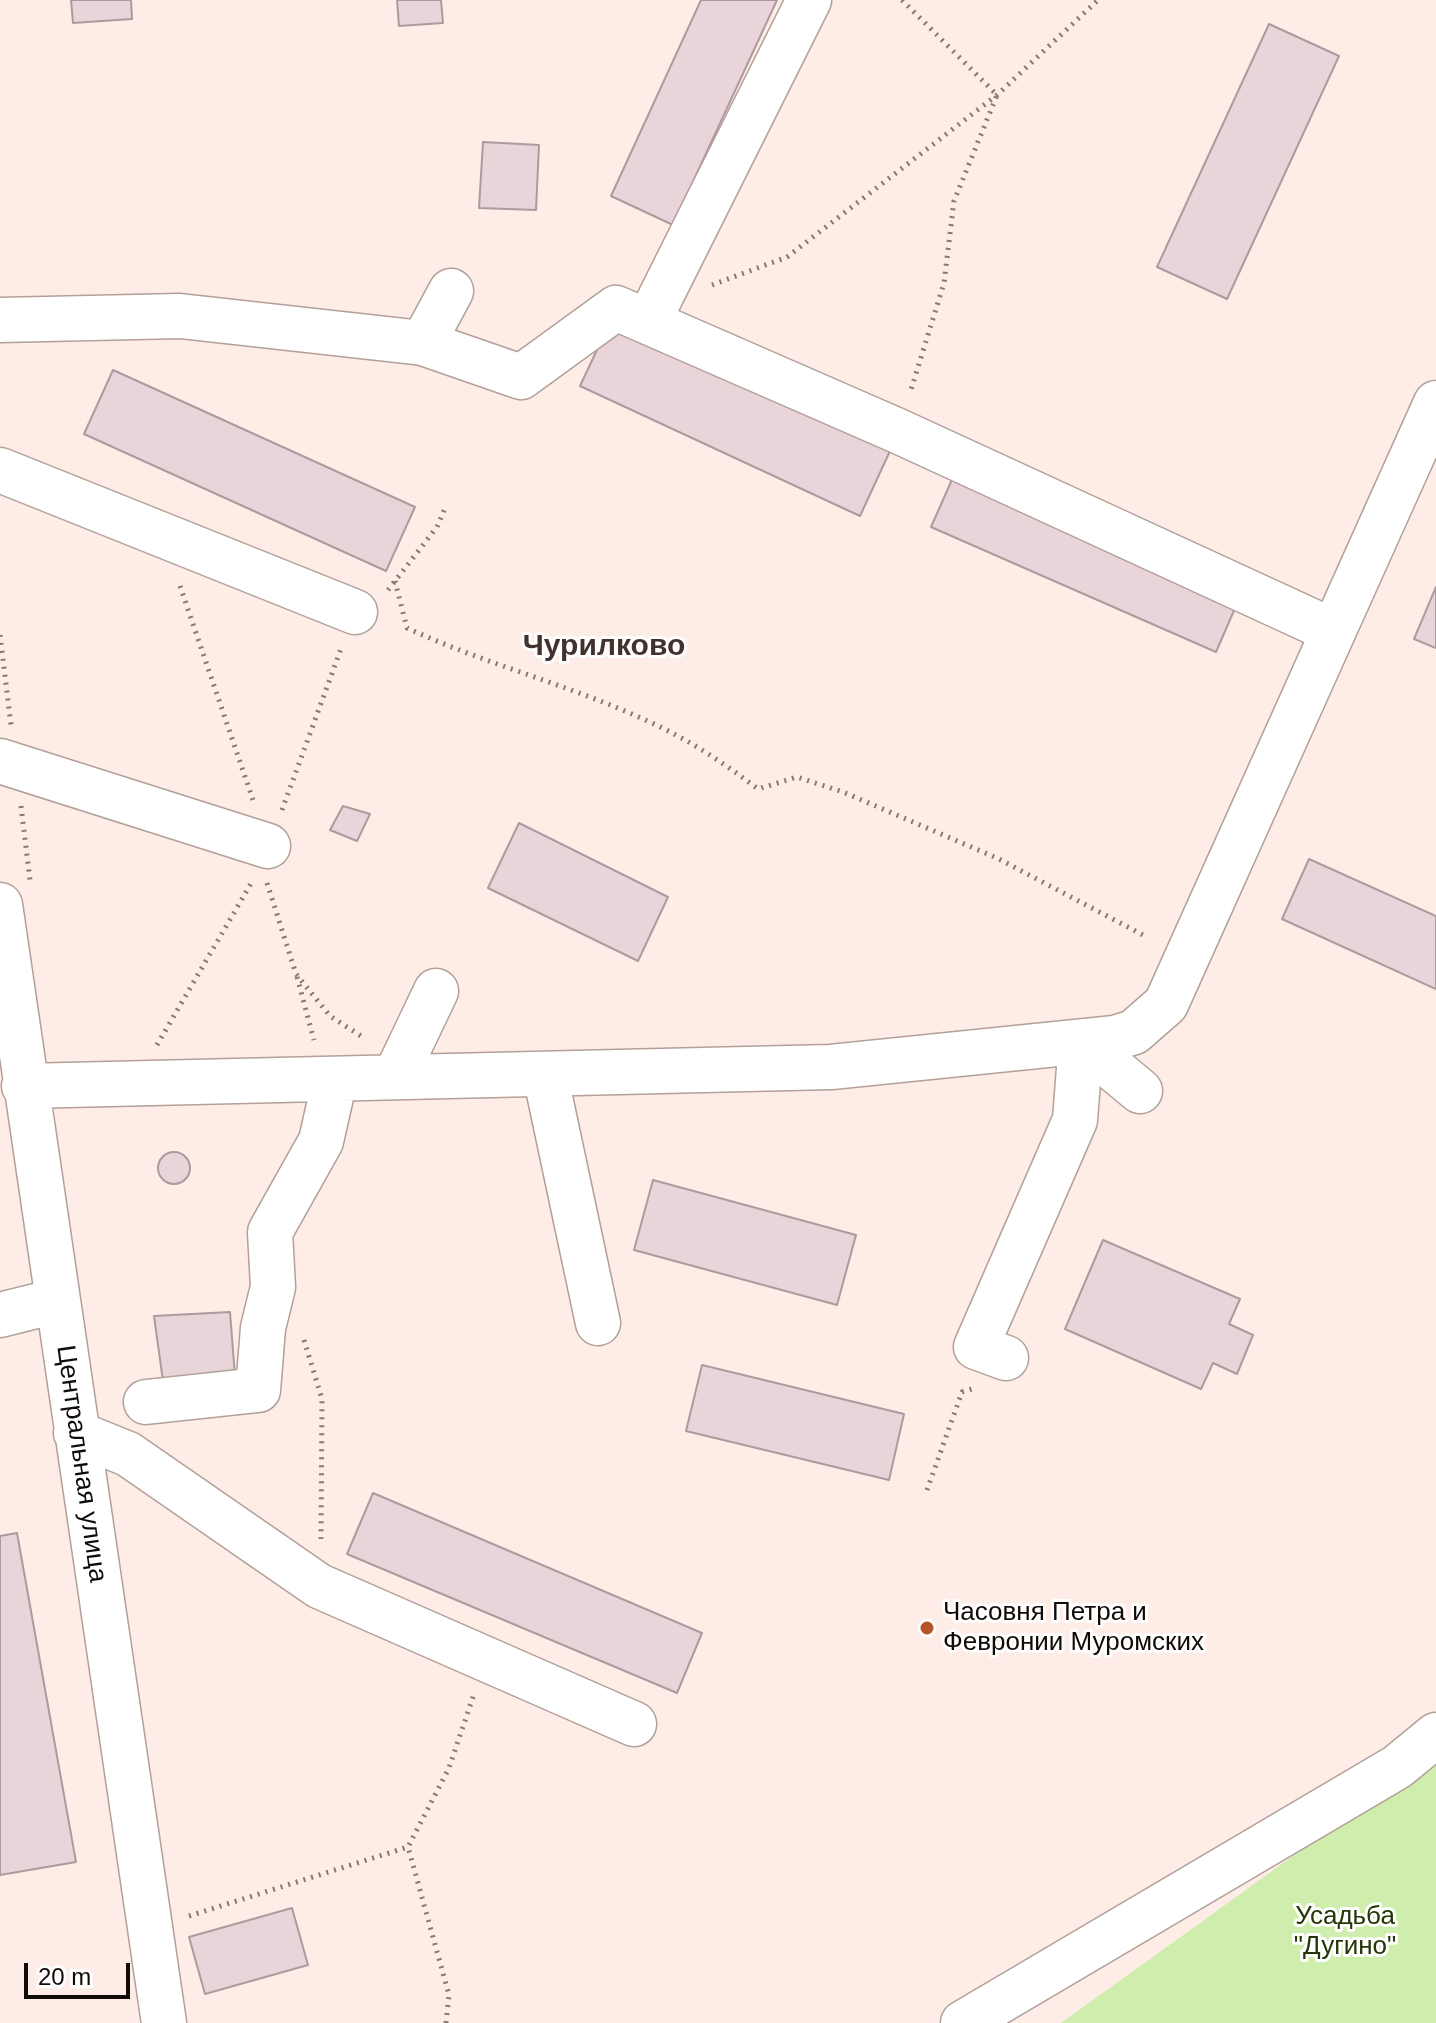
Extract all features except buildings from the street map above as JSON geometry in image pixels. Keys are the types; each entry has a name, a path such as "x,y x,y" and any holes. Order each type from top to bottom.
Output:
{"street":[{"path":"649,320 809,0"},
{"path":"423,343 451,291"},
{"path":"0,320 180,316 423,343 521,377 616,308 898,431 1333,631"},
{"path":"24,1086 326,1064 398,1070 545,1074 831,1067 1081,1042 1134,1032 1166,1004 1436,403"},
{"path":"0,470 355,612"},
{"path":"8,764 265,856"},
{"name":"Центральная улица","path":"16,897 24,1086 164,2023"},
{"path":"398,1070 436,991"},
{"path":"1081,1042 1140,1091"},
{"path":"1006,1358 976,1347 1075,1120 1081,1042"},
{"path":"146,1402 258,1390 263,1328 273,1287 270,1232 321,1141 326,1064"},
{"path":"545,1074 598,1323"},
{"path":"0,1315 56,1301"},
{"path":"76,1433 128,1454 319,1586 634,1724"},
{"path":"963,2023 1397,1767 1436,1735"}],"path":[{"path":"902,0 997,95"},
{"path":"677,268 707,287 787,257 997,95 1098,0"},
{"path":"898,431 944,283 954,201 997,95"},
{"path":"150,1056 265,856 355,612 373,608 437,527 446,506"},
{"path":"163,536 265,856 296,974 326,1064"},
{"path":"395,581 407,628 450,648 653,723 714,756 758,789 797,777 929,826 1143,935"},
{"path":"0,635 16,897"},
{"path":"296,974 330,1016 398,1070"},
{"path":"300,1326 322,1399 321,1549"},
{"path":"446,2023 449,1995 408,1847 449,1768 486,1659"},
{"path":"150,1928 408,1847"}],"green space":[{"name":"Усадьба \"Дугино\"","path":"1436,1753 1436,2023 1061,2023"}],"place":[{"name":"Часовня Петра и Февронии Муромских","path":"927,1628"}],"district":[{"name":"Чурилково","path":"604,647"}]}
